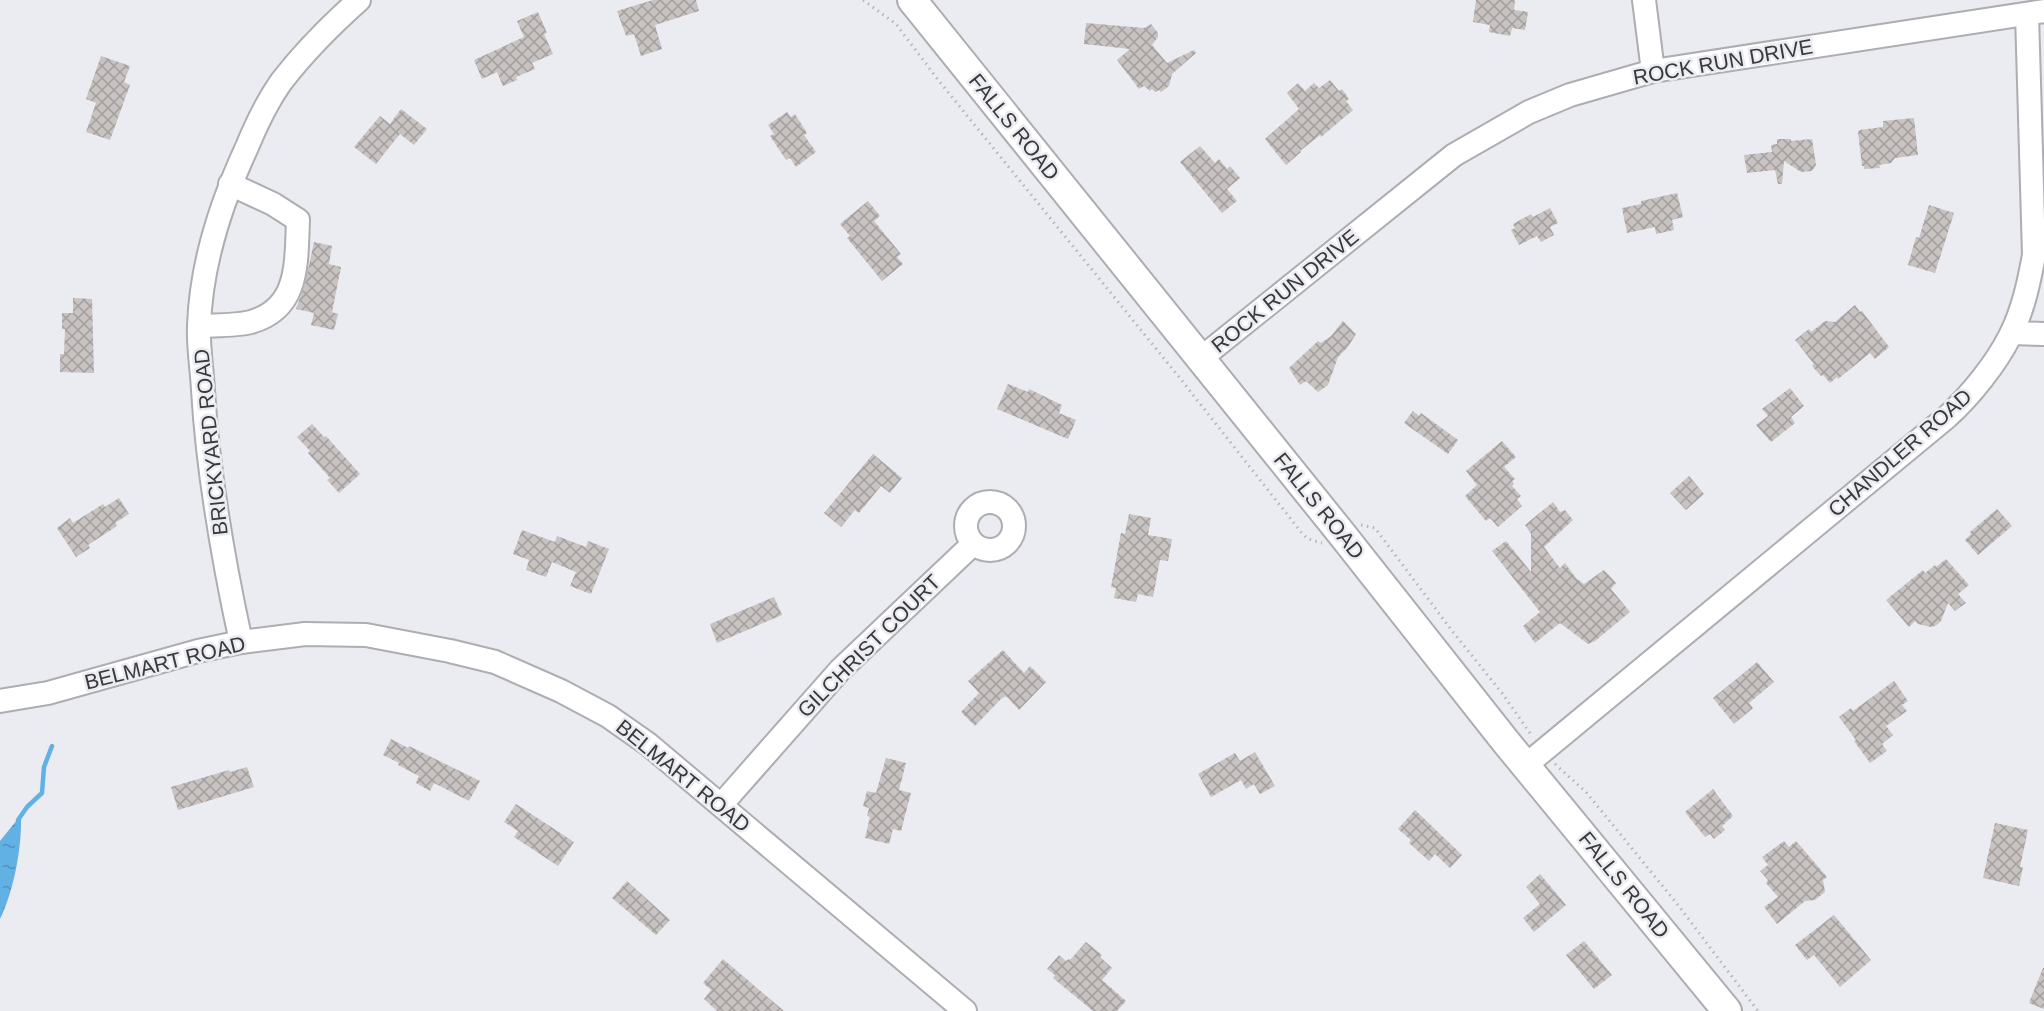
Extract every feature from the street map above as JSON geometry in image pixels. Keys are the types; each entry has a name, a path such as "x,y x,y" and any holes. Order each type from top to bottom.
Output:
{"main road":[{"name":"FALLS ROAD","path":"912,0 1526,765 1727,1011"}],"street":[{"name":"BRICKYARD ROAD","path":"241,642 227,576 206,438 199,326 204,280 216,227 230,184 259,120 280,83 329,26 359,0"},
{"path":"1644,0 1653,71"},
{"name":"ROCK RUN DRIVE","path":"1200,359 1454,155 1529,112 1570,95 1653,71 2036,13"},
{"name":"CHANDLER ROAD","path":"1526,765 1947,417 1971,393 2012,333 2029,283 2034,255 2036,13"},
{"path":"199,326 251,322 276,309 290,293 296,266 298,220 273,204 230,184"},
{"path":"2012,333 2044,334"},
{"name":"GILCHRIST COURT","path":"721,805 840,670 972,544"},
{"name":"BELMART ROAD","path":"0,701 48,693 198,651 241,642 305,634 366,635 495,662 554,687 608,716 648,744 965,1011"}],"water":[{"path":"21,815 16,868 0,919 0,841"}],"building":[{"path":"653,0 696,0 699,11 655,25 662,49 641,56 634,34 626,36 617,11"},
{"path":"1476,0 1515,0 1514,10 1528,12 1525,30 1512,28 1510,36 1489,32 1490,25 1473,22"},
{"path":"538,12 553,54 532,63 535,69 516,77 517,80 503,86 497,72 482,79 474,60 524,37 517,21"},
{"path":"1086,23 1144,28 1151,24 1158,33 1152,45 1167,63 1194,50 1196,53 1172,74 1169,86 1161,92 1159,90 1155,92 1152,89 1150,91 1144,86 1139,89 1117,60 1130,49 1084,44"},
{"path":"101,56 130,66 124,82 130,85 110,140 86,132 96,103 86,99"},
{"path":"1330,80 1339,91 1342,89 1349,99 1346,101 1353,110 1300,151 1286,165 1265,139 1299,109 1287,93 1298,83 1305,91 1314,83 1319,88"},
{"path":"401,109 427,129 414,145 400,134 376,164 354,147 380,116 390,124"},
{"path":"787,112 791,117 795,114 807,133 804,135 816,152 796,167 790,158 786,160 770,136 774,134 768,125"},
{"path":"1914,118 1918,155 1895,158 1891,163 1879,165 1880,168 1864,169 1858,132 1883,127 1883,121"},
{"path":"1777,139 1791,139 1791,141 1812,139 1816,165 1812,171 1801,172 1784,161 1782,184 1778,184 1775,170 1747,173 1744,155 1772,152 1771,145 1777,144"},
{"path":"1200,146 1215,163 1219,159 1227,169 1230,166 1240,178 1227,189 1237,201 1222,213 1180,162"},
{"path":"1677,193 1683,217 1672,220 1674,230 1656,234 1655,227 1627,233 1622,208"},
{"path":"868,201 880,216 874,221 901,254 897,257 903,264 882,281 847,238 850,236 840,224"},
{"path":"1929,205 1954,213 1935,273 1908,265"},
{"path":"1550,208 1558,223 1550,227 1554,235 1541,242 1537,236 1519,245 1511,230 1515,228 1513,224 1531,214 1533,217"},
{"path":"314,242 332,246 329,264 341,267 332,312 338,314 334,330 311,325 314,313 296,309 305,284"},
{"path":"73,298 92,299 94,373 60,372 60,354 64,354 65,329 62,329 62,313 73,313"},
{"path":"1855,305 1889,347 1875,359 1870,353 1830,383 1812,366 1814,364 1795,340 1809,329 1811,332 1825,321 1835,322"},
{"path":"1343,321 1356,334 1338,357 1328,385 1318,392 1306,381 1300,385 1289,368 1318,341 1321,343 1331,336"},
{"path":"1008,384 1028,392 1029,389 1062,405 1059,413 1076,420 1068,439 997,409"},
{"path":"1790,388 1804,406 1791,417 1795,423 1771,442 1756,425 1768,416 1762,409"},
{"path":"1413,411 1419,416 1421,413 1458,440 1448,454 1404,423"},
{"path":"312,424 360,474 339,493 327,480 330,478 308,453 310,451 297,437"},
{"path":"1502,441 1516,457 1504,467 1515,479 1512,481 1514,484 1512,486 1521,496 1517,499 1522,506 1498,527 1490,518 1486,521 1465,496 1477,485 1466,471"},
{"path":"873,454 902,478 890,493 881,486 859,513 855,510 841,527 824,513"},
{"path":"1689,476 1704,494 1686,510 1670,493"},
{"path":"119,498 129,514 115,523 117,526 88,545 90,548 76,557 57,528 70,518 73,523 103,504 105,507"},
{"path":"1553,502 1560,512 1565,510 1573,520 1544,547 1560,568 1565,563 1576,578 1584,584 1604,570 1616,583 1611,589 1630,612 1595,641 1588,644 1560,623 1535,643 1523,626 1540,612 1492,551 1506,541 1531,572 1531,534 1525,525"},
{"path":"1997,509 2012,526 1978,555 1965,540 1971,534 1970,532"},
{"path":"1129,514 1151,518 1148,535 1172,539 1168,561 1160,560 1153,597 1138,594 1136,602 1114,598 1116,588 1111,587 1121,533 1125,534"},
{"path":"522,530 555,542 557,536 586,547 588,541 609,549 591,594 570,586 576,572 552,562 546,577 526,570 529,560 513,554"},
{"path":"1946,559 1969,585 1958,594 1966,603 1955,611 1948,603 1937,625 1931,627 1915,621 1909,627 1886,600 1923,570 1925,573"},
{"path":"774,597 782,615 717,643 710,624"},
{"path":"1003,650 1024,673 1030,666 1046,682 1019,710 1006,696 975,726 961,712 979,693 968,681"},
{"path":"1757,662 1774,682 1749,703 1753,708 1734,724 1713,698"},
{"path":"1894,681 1908,701 1902,705 1907,711 1886,726 1893,735 1882,744 1887,751 1870,763 1839,717 1851,708 1853,711"},
{"path":"391,739 480,781 469,801 434,783 430,791 416,783 419,776 383,755"},
{"path":"1255,752 1275,786 1260,794 1254,784 1246,789 1241,780 1211,797 1198,774 1235,753 1240,761"},
{"path":"886,758 906,763 899,790 911,793 901,831 893,829 889,844 865,838 870,817 867,816 869,808 863,806 867,791 876,793"},
{"path":"247,767 254,787 178,810 171,787"},
{"path":"1713,789 1733,816 1722,826 1725,830 1714,839 1710,834 1705,837 1685,812"},
{"path":"516,804 574,842 558,866 514,837 518,831 504,822"},
{"path":"1415,810 1462,855 1450,868 1435,854 1429,861 1409,843 1411,840 1398,829"},
{"path":"1995,823 2028,830 2020,867 2023,867 2019,886 1983,878"},
{"path":"1784,841 1789,847 1796,841 1827,877 1823,880 1825,892 1815,900 1805,901 1777,924 1764,907 1778,897 1766,883 1768,880 1760,871 1768,865 1762,857"},
{"path":"1540,874 1566,905 1534,932 1523,918 1540,904 1526,887"},
{"path":"627,881 670,920 656,935 612,898"},
{"path":"1834,915 1871,960 1840,987 1814,955 1807,960 1795,945"},
{"path":"1584,941 1612,975 1594,989 1566,955"},
{"path":"1086,942 1102,955 1100,957 1112,968 1102,980 1126,1001 1117,1011 1093,1011 1053,978 1055,975 1047,969 1059,955 1066,961 1070,960"},
{"path":"723,959 784,1011 717,1011 704,999 711,990 703,983"},
{"path":"2044,968 2044,1009 2029,1003"}],"waterway":[{"path":"18,820 27,807 42,793 44,767 52,746"}]}
